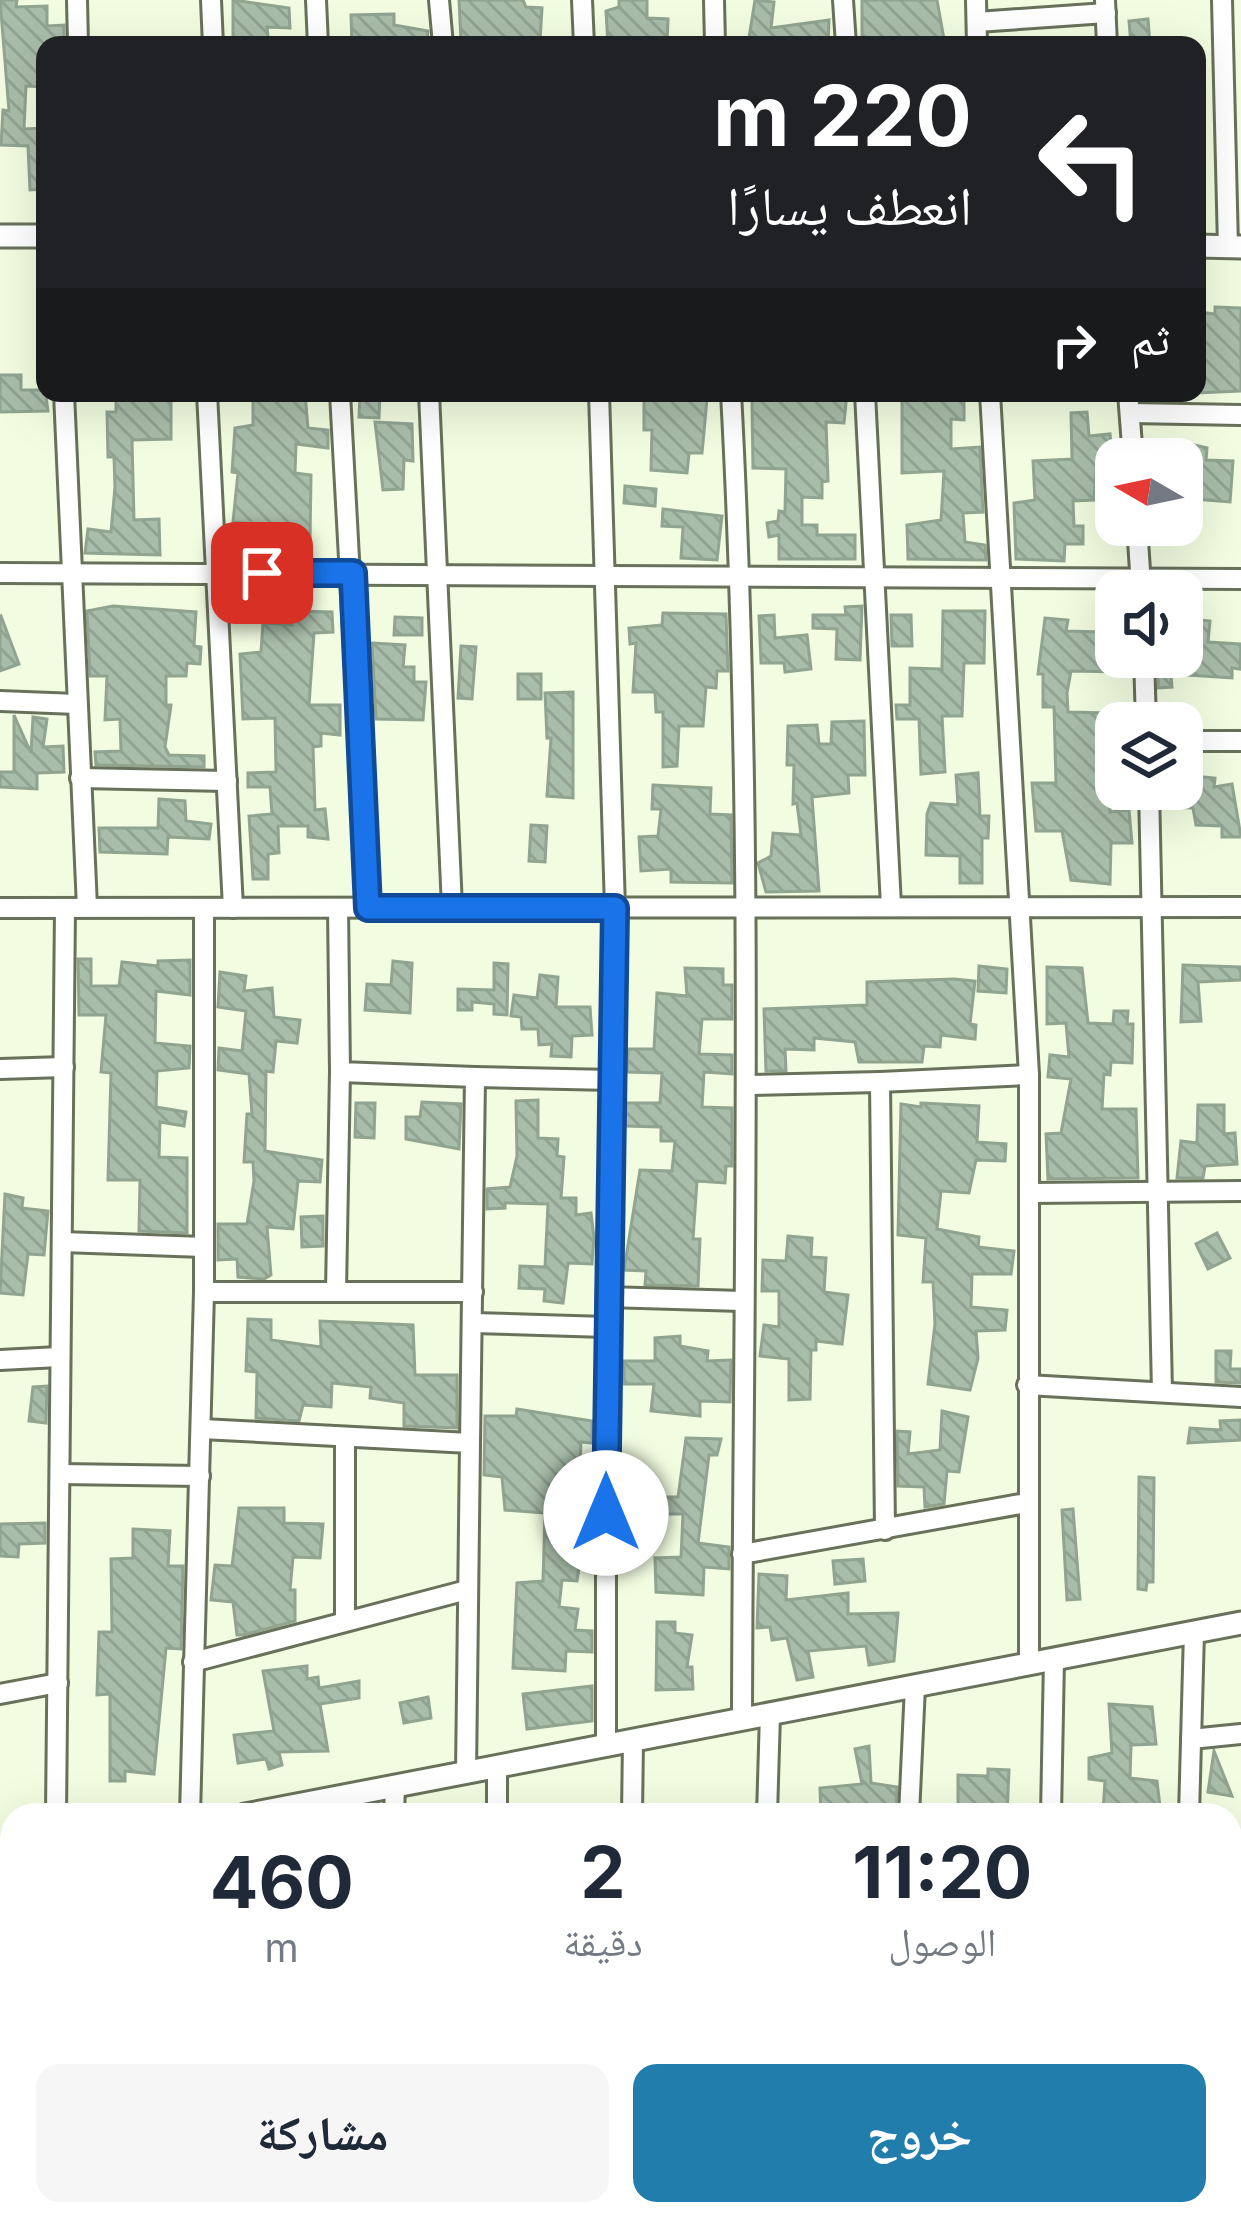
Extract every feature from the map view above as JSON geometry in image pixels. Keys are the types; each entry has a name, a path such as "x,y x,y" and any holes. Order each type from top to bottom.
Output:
{"street":[{"path":"77,0 78,36"},
{"path":"212,0 213,36"},
{"path":"316,0 318,36"},
{"path":"439,0 442,36"},
{"path":"582,0 584,36"},
{"path":"714,0 715,36"},
{"path":"843,0 845,36"},
{"path":"976,0 977,36"},
{"path":"1222,0 1234,247"},
{"path":"976,22 1106,6 1107,36"},
{"path":"0,236 36,236"},
{"path":"64,402 88,907"},
{"path":"208,402 233,908"},
{"path":"341,402 368,908"},
{"path":"430,402 452,907"},
{"path":"598,402 615,908 606,1328 607,1745"},
{"path":"731,402 741,574 747,909 742,1719"},
{"path":"865,402 891,906"},
{"path":"990,402 1029,1075 1029,1664"},
{"path":"1132,438 1129,403 1241,415"},
{"path":"0,573 741,574 1095,583"},
{"path":"1203,581 1241,579"},
{"path":"0,701 76,704"},
{"path":"1203,741 1241,741"},
{"path":"80,778 227,781"},
{"path":"1150,810 1162,1392"},
{"path":"0,908 1241,908"},
{"path":"56,1803 64,908"},
{"path":"190,1803 204,1292 203,908"},
{"path":"336,1291 338,908"},
{"path":"0,1069 64,1067"},
{"path":"340,1072 612,1080"},
{"path":"748,1085 1029,1075"},
{"path":"466,1773 475,1077"},
{"path":"880,1082 885,1530"},
{"path":"1030,1193 1241,1191"},
{"path":"62,1242 204,1246"},
{"path":"204,1292 472,1292"},
{"path":"607,1297 742,1301"},
{"path":"473,1323 606,1328"},
{"path":"0,1360 59,1357"},
{"path":"1027,1385 1241,1397"},
{"path":"202,1429 470,1443"},
{"path":"345,1438 345,1620"},
{"path":"60,1474 200,1476"},
{"path":"742,1554 1027,1503"},
{"path":"193,1662 467,1590"},
{"path":"321,1803 1241,1623"},
{"path":"1189,1803 1194,1632"},
{"path":"1051,1803 1054,1659"},
{"path":"0,1694 58,1683"},
{"path":"910,1803 915,1686"},
{"path":"767,1803 770,1714"},
{"path":"1191,1739 1241,1734"},
{"path":"632,1803 633,1740"},
{"path":"497,1766 497,1803"},
{"path":"394,1786 394,1803"}],"building":[{"path":"0,0 17,0 16,7 47,6 47,26 64,25 64,36 36,36 36,87 26,86 24,129 36,128 36,190 30,190 28,146 1,145 3,110 9,111"},
{"path":"233,0 289,8 290,28 267,27 268,36 233,36"},
{"path":"459,0 523,0 526,7 542,8 540,36 461,36"},
{"path":"619,0 647,0 647,18 668,19 667,36 607,36 606,11 619,7"},
{"path":"755,0 774,2 771,28 829,20 828,36 749,36"},
{"path":"862,0 937,0 943,36 862,36"},
{"path":"394,14 394,25 428,31 428,36 352,36 351,15"},
{"path":"1148,19 1149,36 1130,36 1129,21"},
{"path":"1215,307 1241,308 1241,391 1206,393 1206,313 1215,314"},
{"path":"0,375 21,375 21,390 36,390 36,402 47,402 48,411 0,412"},
{"path":"116,402 171,402 171,439 132,440 134,520 159,519 160,555 85,553 88,529 111,532 114,457 108,457 107,412 116,412"},
{"path":"253,402 306,402 308,428 328,430 328,448 296,444 295,473 311,475 310,540 278,540 278,555 262,555 257,524 233,522 238,473 232,472 235,428 253,425"},
{"path":"360,402 380,402 379,418 359,417"},
{"path":"644,402 707,402 702,453 689,453 687,473 651,470 652,430 644,430"},
{"path":"752,402 846,402 844,423 826,422 828,481 822,482 822,498 802,497 802,525 817,525 817,535 855,535 855,559 779,559 779,535 769,537 767,523 778,521 779,511 785,512 786,469 753,468"},
{"path":"902,402 964,402 964,420 951,419 951,449 980,447 983,512 963,513 965,542 985,545 986,560 908,559 907,525 941,520 944,471 902,473"},
{"path":"1087,412 1089,436 1110,434 1110,438 1095,438 1094,500 1073,501 1074,526 1083,526 1083,544 1065,544 1064,561 1016,559 1014,503 1035,500 1033,461 1072,459 1071,413"},
{"path":"375,422 412,424 413,461 404,460 403,489 383,490"},
{"path":"1203,447 1207,448 1206,460 1233,461 1230,502 1203,500"},
{"path":"625,486 656,489 655,506 624,503"},
{"path":"663,509 722,516 717,560 681,558 683,527 662,526"},
{"path":"113,606 196,612 194,646 201,647 200,664 187,663 186,676 166,676 166,705 171,705 165,747 169,755 204,756 204,767 96,765 95,752 121,751 120,719 105,720 107,676 90,676 87,611"},
{"path":"862,606 860,660 836,659 837,629 813,628 813,615 846,615 845,607"},
{"path":"292,611 332,612 333,632 314,633 309,705 340,705 340,735 321,733 321,746 313,747 315,810 325,809 328,839 308,837 308,826 278,826 279,853 268,854 268,879 253,879 249,816 272,814 270,787 248,787 248,773 276,772 275,718 243,719 240,654 261,652 263,623 292,625"},
{"path":"943,611 985,611 984,663 964,663 962,716 942,716 945,772 921,774 919,719 897,719 896,705 910,705 910,668 942,669"},
{"path":"663,613 726,614 728,671 717,671 716,688 706,687 703,726 679,726 677,766 663,767 663,712 656,712 655,692 633,692 636,643 630,644 629,628 662,625"},
{"path":"774,615 775,638 807,635 811,669 785,672 784,663 761,663 759,616"},
{"path":"891,615 911,615 912,646 892,646"},
{"path":"0,617 19,664 0,671"},
{"path":"395,617 422,618 422,635 394,635"},
{"path":"1045,618 1068,620 1066,631 1095,632 1095,671 1071,671 1068,712 1095,713 1095,810 1129,810 1132,843 1111,843 1110,884 1071,880 1062,831 1036,831 1032,783 1056,783 1054,707 1043,707 1043,674 1038,674"},
{"path":"1203,620 1210,621 1208,642 1241,644 1240,669 1232,668 1232,678 1203,676"},
{"path":"372,643 405,645 403,667 414,667 414,682 426,682 423,720 376,719"},
{"path":"461,646 476,647 472,699 458,698"},
{"path":"518,674 541,674 541,699 518,699"},
{"path":"1158,678 1171,678 1172,687 1158,688"},
{"path":"573,692 573,798 547,796 551,738 547,738 545,693"},
{"path":"14,715 31,753 33,717 47,719 43,747 63,746 64,772 37,773 37,789 0,787 0,772 14,772"},
{"path":"864,721 865,775 848,775 849,793 812,797 819,891 766,892 758,863 771,856 773,833 801,835 797,803 793,804 794,765 787,765 788,726 817,725 819,744 831,744 832,722"},
{"path":"978,773 980,816 989,816 988,838 982,838 982,883 960,883 960,856 926,855 927,814 931,803 958,805 956,775"},
{"path":"1203,777 1215,778 1214,787 1232,784 1241,837 1222,837 1222,826 1196,825 1193,810 1203,810"},
{"path":"653,785 711,788 710,814 731,815 732,883 671,882 671,869 641,871 639,837 658,836 661,809 652,809"},
{"path":"159,799 185,801 186,821 211,824 209,839 168,837 167,854 100,852 99,828 158,828"},
{"path":"531,825 547,826 545,862 529,861"},
{"path":"78,959 91,959 91,986 119,986 122,962 158,966 158,961 190,960 190,995 156,991 155,1043 190,1046 189,1068 157,1071 156,1107 186,1112 184,1126 160,1122 159,1157 187,1158 187,1233 139,1231 140,1180 108,1180 111,1073 101,1072 106,1015 79,1015"},
{"path":"393,961 412,963 410,1013 365,1010 367,984 391,985"},
{"path":"494,963 508,964 507,1015 494,1014 494,1004 472,1002 472,1010 458,1010 458,989 494,990"},
{"path":"1183,965 1241,967 1241,980 1198,982 1201,1021 1181,1022"},
{"path":"979,966 1007,969 1006,993 978,991"},
{"path":"1047,967 1082,968 1088,1023 1113,1024 1114,1011 1128,1011 1127,1024 1133,1024 1132,1063 1111,1062 1110,1075 1104,1074 1102,1109 1136,1109 1138,1178 1048,1179 1046,1134 1061,1133 1071,1079 1048,1077 1050,1055 1069,1057 1066,1023 1047,1024"},
{"path":"685,968 723,969 723,985 732,985 732,1019 702,1019 699,1054 732,1055 732,1074 704,1072 702,1107 732,1108 732,1166 726,1166 725,1183 697,1181 693,1239 700,1239 698,1286 645,1285 646,1271 624,1270 640,1170 672,1171 675,1141 661,1141 661,1127 625,1126 626,1103 660,1103 662,1073 627,1072 628,1049 654,1049 657,993 687,996"},
{"path":"220,972 246,976 244,991 272,988 274,1017 300,1020 297,1043 276,1041 273,1072 266,1071 265,1151 322,1160 320,1182 298,1181 293,1229 267,1227 271,1275 264,1279 238,1277 237,1259 218,1260 218,1224 247,1224 254,1181 253,1162 244,1162 247,1114 252,1114 249,1074 218,1070 219,1048 242,1051 246,1011 218,1007"},
{"path":"540,975 558,977 556,1007 590,1007 592,1035 572,1036 571,1057 551,1056 552,1044 539,1045 538,1029 522,1029 521,1017 511,1016 514,995 537,998"},
{"path":"975,981 970,1024 976,1025 975,1039 941,1035 940,1047 924,1046 922,1062 859,1062 855,1042 814,1038 814,1050 785,1049 786,1071 766,1071 764,1009 867,1005 867,982"},
{"path":"538,1100 538,1138 558,1139 557,1156 564,1157 561,1198 576,1198 576,1215 591,1213 594,1237 592,1264 568,1263 563,1303 544,1301 545,1289 519,1288 520,1266 545,1267 548,1204 505,1203 505,1208 487,1209 487,1189 510,1187 517,1156 516,1101"},
{"path":"422,1102 461,1104 459,1149 406,1139 406,1117 420,1117"},
{"path":"356,1103 375,1103 374,1138 355,1137"},
{"path":"921,1103 979,1106 977,1142 1006,1144 1005,1161 976,1160 969,1193 941,1191 937,1229 979,1237 978,1247 1014,1251 1011,1274 972,1274 971,1307 1007,1310 1005,1330 976,1331 978,1358 970,1390 928,1384 935,1324 933,1282 923,1282 926,1238 898,1235 901,1104 921,1107"},
{"path":"1198,1105 1224,1105 1224,1134 1235,1133 1237,1164 1205,1166 1203,1178 1177,1178 1181,1141 1197,1143"},
{"path":"5,1194 23,1198 22,1208 48,1211 44,1255 28,1254 23,1295 0,1293"},
{"path":"323,1216 323,1246 302,1247 301,1217"},
{"path":"1217,1233 1230,1258 1208,1269 1196,1244"},
{"path":"788,1236 812,1238 811,1257 826,1258 824,1292 848,1295 842,1344 816,1341 816,1350 811,1350 810,1399 789,1400 789,1359 760,1356 764,1325 779,1327 779,1291 762,1291 763,1260 786,1261"},
{"path":"248,1319 271,1320 271,1340 321,1347 320,1321 413,1325 415,1375 457,1375 457,1428 404,1426 404,1403 370,1398 371,1387 332,1383 331,1407 303,1405 299,1421 256,1418 257,1372 246,1371"},
{"path":"680,1336 680,1346 708,1351 707,1361 731,1360 730,1402 700,1401 700,1416 651,1411 654,1384 624,1384 624,1361 655,1361 655,1338"},
{"path":"1216,1351 1231,1351 1230,1369 1241,1369 1241,1383 1216,1382"},
{"path":"47,1386 46,1423 29,1421 33,1387"},
{"path":"517,1409 592,1421 592,1443 581,1442 579,1483 572,1483 569,1507 560,1505 558,1545 592,1543 592,1566 579,1567 577,1581 562,1580 559,1607 578,1609 575,1630 592,1631 592,1652 566,1651 565,1671 513,1668 517,1583 543,1581 545,1513 505,1510 502,1477 484,1475 485,1416 516,1416"},
{"path":"942,1411 968,1417 959,1472 947,1471 944,1504 925,1507 924,1487 898,1486 897,1431 910,1432 908,1454 940,1450"},
{"path":"1241,1420 1241,1440 1188,1443 1190,1428 1221,1430 1220,1421"},
{"path":"686,1438 721,1439 717,1455 709,1455 698,1543 729,1547 729,1569 704,1567 703,1595 656,1592 655,1558 681,1557 683,1514 660,1514 659,1497 678,1497"},
{"path":"1139,1477 1154,1478 1153,1582 1147,1582 1146,1590 1138,1589"},
{"path":"239,1508 284,1508 284,1523 323,1524 320,1558 293,1557 290,1590 295,1590 295,1621 243,1635 237,1635 233,1602 211,1600 215,1565 232,1566"},
{"path":"1073,1509 1080,1599 1067,1600 1062,1510"},
{"path":"45,1523 45,1543 19,1544 18,1557 0,1556 0,1524"},
{"path":"133,1529 170,1531 168,1566 183,1566 181,1649 166,1648 154,1774 125,1771 125,1781 110,1781 110,1694 97,1695 99,1632 112,1632 111,1559 133,1558"},
{"path":"863,1559 865,1581 835,1584 833,1561"},
{"path":"759,1574 787,1576 786,1600 848,1593 848,1614 898,1613 894,1661 869,1665 866,1646 808,1651 813,1677 797,1680 787,1638 772,1640 770,1627 757,1628"},
{"path":"657,1622 675,1622 675,1633 692,1635 687,1667 692,1667 693,1689 656,1690"},
{"path":"307,1666 307,1679 318,1677 319,1688 359,1681 359,1698 320,1704 328,1751 279,1752 282,1765 269,1769 266,1759 238,1763 234,1735 274,1731 263,1671"},
{"path":"592,1686 592,1721 527,1729 523,1694"},
{"path":"428,1697 431,1718 404,1723 400,1703"},
{"path":"1109,1704 1152,1707 1156,1744 1131,1745 1130,1778 1157,1781 1160,1803 1104,1803 1105,1781 1089,1779 1089,1758 1112,1753"},
{"path":"869,1746 871,1783 897,1787 896,1803 821,1803 820,1788 862,1784 855,1749"},
{"path":"1214,1751 1232,1796 1208,1792"},
{"path":"988,1769 1009,1770 1008,1803 958,1803 958,1775 988,1776"}],"route":[{"path":"262,573 353,573 368,908 615,908 606,1513"}]}
